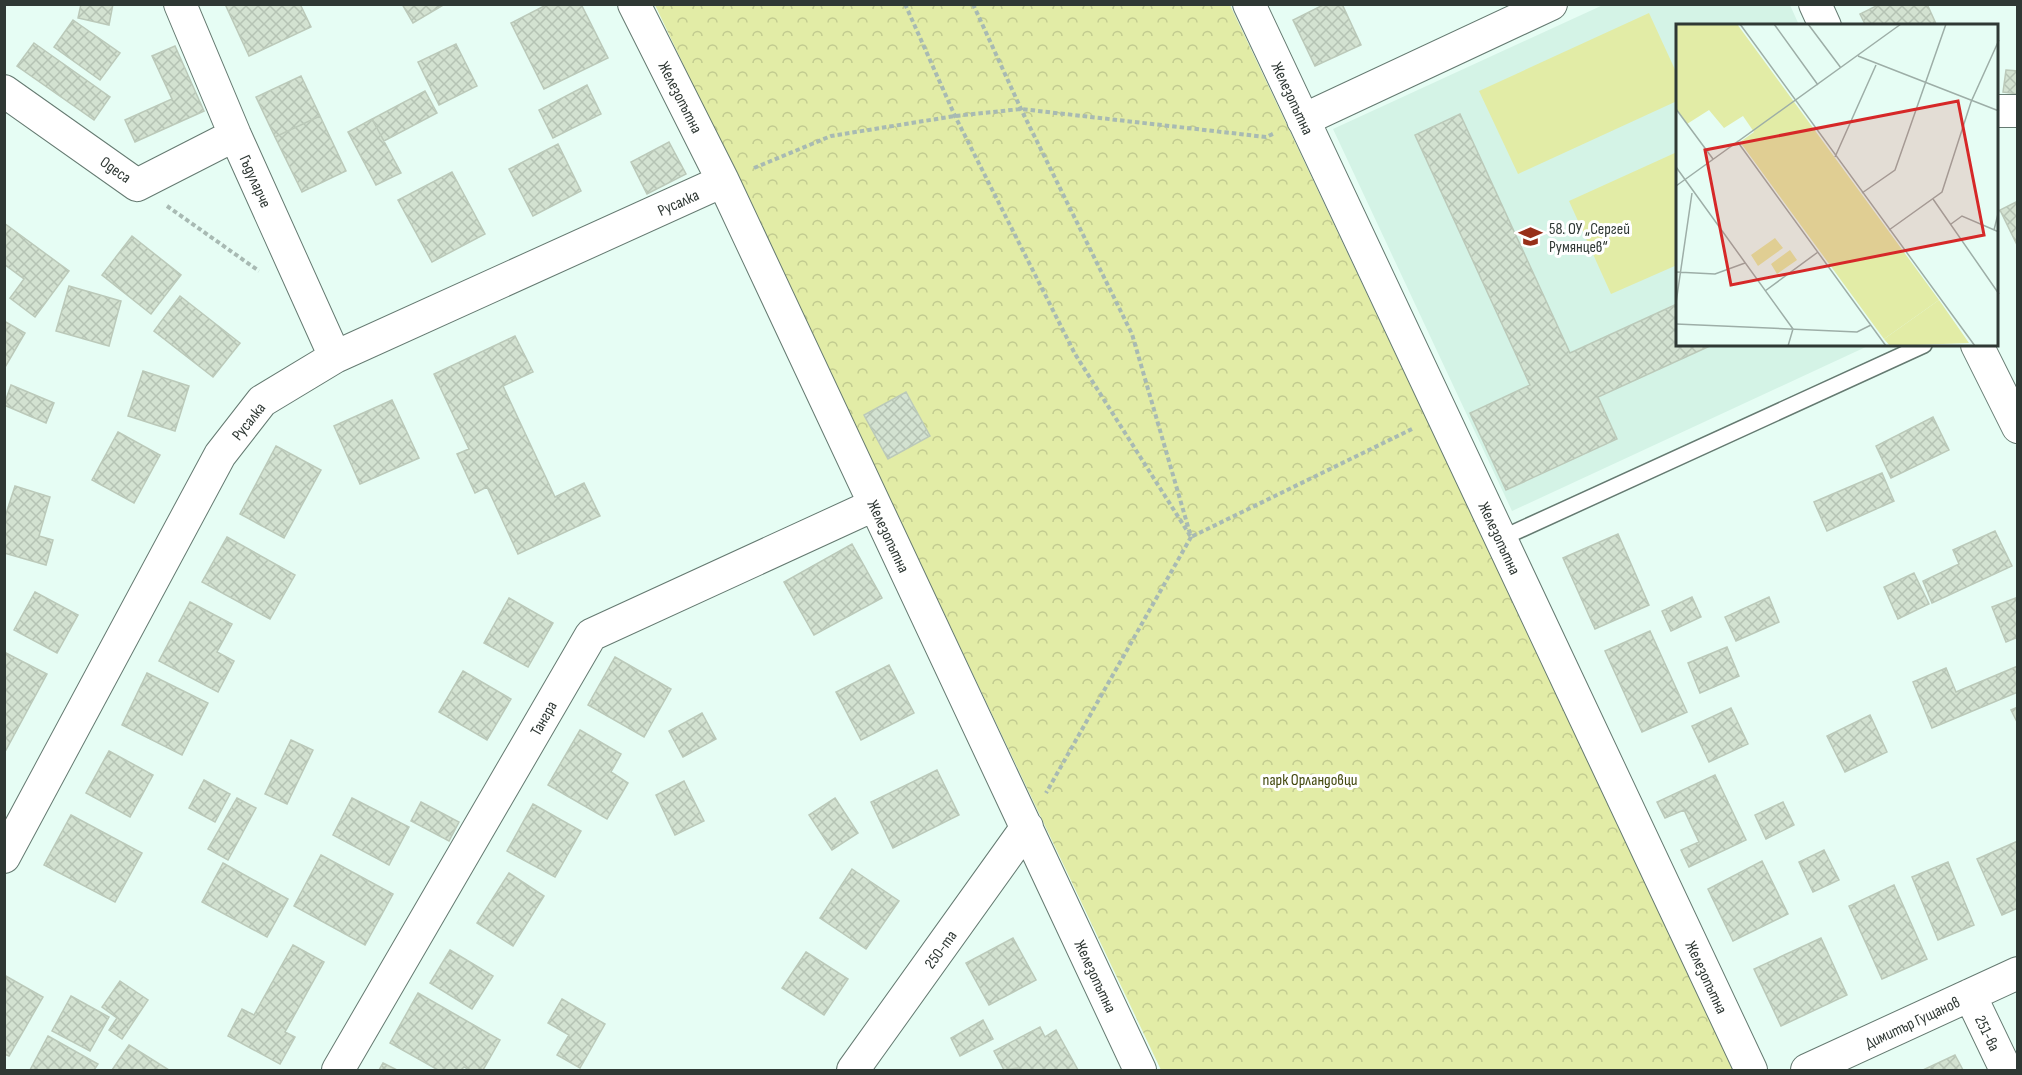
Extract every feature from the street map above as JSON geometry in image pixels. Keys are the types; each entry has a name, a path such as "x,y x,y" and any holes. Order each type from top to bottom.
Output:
{"street":[{"name":"Гъдуларче","path":"180,4 235,135 335,357"},
{"name":"Железопътна","path":"634,4 723,181 1140,1071"},
{"name":"Железопътна","path":"1249,4 1751,1071"},
{"path":"1303,120 1551,4"},
{"path":"1815,4 1824,24"},
{"name":"Одеса","path":"4,91 137,184 235,135"},
{"path":"1998,111 2018,111"},
{"name":"Русалка","path":"4,857 220,455 262,401 335,357 723,181"},
{"path":"1977,346 2018,428"},
{"name":"Тангра","path":"338,1071 591,635 874,505"},
{"name":"250-та","path":"853,1071 1026,827"},
{"name":"Димитър Гущанов","path":"1808,1071 2018,973"},
{"name":"251-ва","path":"1970,995 2006,1071"}],"lane":[{"path":"1500,539 1922,346"}],"path":[{"path":"905,4 955,116 1075,354 1191,537"},
{"path":"973,4 1021,109 1132,334 1191,537"},
{"path":"723,181 831,136 955,116 1021,109 1266,137 1303,120"},
{"path":"137,184 268,277"},
{"path":"1026,827 1191,537 1442,414"}],"shaded area":[{"name":"58. ОУ „Сергей Румянцев“","path":"1603,5 1790,5 1799,24 1676,24 1676,346 1868,346 1512,511 1333,129"}],"green space":[{"name":"парк Орландовци","path":"655,5 1230,5 1735,1070 1161,1070"},
{"path":"1649,13 1676,72 1676,101 1518,174 1479,91"},
{"path":"1676,152 1676,265 1611,294 1569,201"}],"building":[{"path":"81,4 113,4 109,25 78,18"},
{"path":"225,4 300,4 311,27 249,56"},
{"path":"402,4 445,4 413,23"},
{"path":"548,4 581,4 608,58 544,89 511,23"},
{"path":"1325,4 1342,4 1361,45 1315,66 1293,20"},
{"path":"1880,4 1927,4 1936,24 1865,24 1860,14"},
{"path":"73,20 120,53 100,80 54,47"},
{"path":"34,43 110,97 94,120 17,66"},
{"path":"456,44 477,86 439,105 418,62"},
{"path":"175,46 204,111 135,142 125,120 172,99 152,56"},
{"path":"2006,70 2018,71 2018,94 2003,92"},
{"path":"301,76 320,116 275,137 256,97"},
{"path":"587,85 601,114 553,138 539,110"},
{"path":"425,91 437,113 384,141 372,119"},
{"path":"1460,114 1570,353 1676,304 1676,346 1710,346 1598,397 1617,439 1506,490 1470,413 1530,385 1415,135"},
{"path":"320,116 346,171 302,192 275,137"},
{"path":"372,119 401,173 376,185 348,132"},
{"path":"669,142 686,174 647,194 631,162"},
{"path":"558,144 581,191 533,216 509,169"},
{"path":"452,172 485,234 432,262 398,200"},
{"path":"2018,201 2018,247 2000,210"},
{"path":"4,223 69,271 35,317 10,298 24,279 4,264"},
{"path":"132,236 181,275 151,314 102,275"},
{"path":"69,286 121,301 109,346 56,331"},
{"path":"180,296 240,343 213,377 154,331"},
{"path":"4,321 25,333 4,369"},
{"path":"515,336 533,372 503,386 555,497 584,483 600,516 518,554 487,487 475,493 457,454 469,449 434,374"},
{"path":"143,371 189,386 175,431 128,416"},
{"path":"11,385 54,403 46,423 4,405"},
{"path":"906,392 930,436 888,459 864,415"},
{"path":"392,400 419,458 360,484 334,426"},
{"path":"1933,417 1949,450 1891,478 1876,446"},
{"path":"118,432 160,455 134,503 92,480"},
{"path":"276,446 321,470 284,538 240,514"},
{"path":"1882,473 1894,501 1827,531 1814,502"},
{"path":"15,486 50,497 39,536 53,540 46,565 4,553 4,520"},
{"path":"1995,531 2012,566 1932,603 1923,581 1959,564 1953,550"},
{"path":"1618,534 1649,605 1595,629 1563,558"},
{"path":"227,537 295,575 270,619 202,582"},
{"path":"852,544 882,598 814,635 784,582"},
{"path":"1914,573 1929,604 1898,619 1884,587"},
{"path":"35,592 78,615 57,653 14,630"},
{"path":"1692,597 1701,617 1671,631 1662,611"},
{"path":"1769,597 1779,622 1736,641 1725,617"},
{"path":"2018,597 2018,637 2006,642 1992,607"},
{"path":"509,598 553,623 528,667 484,643"},
{"path":"190,602 232,624 217,652 234,661 218,692 159,661"},
{"path":"1650,631 1687,712 1642,732 1605,651"},
{"path":"1727,647 1739,676 1700,693 1688,663"},
{"path":"4,652 47,674 6,750 4,749"},
{"path":"615,657 671,689 644,737 588,705"},
{"path":"889,665 914,713 861,740 836,692"},
{"path":"2018,666 2018,692 1932,728 1913,682 1946,668 1956,692"},
{"path":"463,671 511,699 487,740 439,712"},
{"path":"147,673 208,703 182,755 122,725"},
{"path":"2018,707 2018,724 2011,710"},
{"path":"1731,708 1748,744 1709,762 1692,726"},
{"path":"702,713 716,739 683,757 669,731"},
{"path":"1870,715 1887,752 1845,772 1827,736"},
{"path":"580,730 621,754 611,772 628,783 607,819 548,785"},
{"path":"291,740 313,750 287,804 265,794"},
{"path":"109,751 153,775 130,817 86,793"},
{"path":"937,770 959,815 893,848 871,802"},
{"path":"1715,775 1746,840 1689,867 1681,850 1699,842 1684,810 1665,818 1657,802"},
{"path":"204,780 230,794 215,822 189,808"},
{"path":"684,781 704,821 675,835 656,795"},
{"path":"237,798 256,808 228,860 208,849"},
{"path":"352,798 409,827 389,865 333,835"},
{"path":"835,798 858,833 832,850 809,815"},
{"path":"421,802 459,822 449,841 411,821"},
{"path":"1783,802 1794,825 1766,839 1755,815"},
{"path":"533,804 581,831 555,877 507,851"},
{"path":"71,815 142,853 115,902 44,865"},
{"path":"2018,841 2018,908 2002,915 1977,859"},
{"path":"1824,850 1839,880 1813,892 1799,862"},
{"path":"321,855 393,894 365,945 294,906"},
{"path":"1762,861 1788,914 1733,941 1708,889"},
{"path":"1948,862 1974,925 1938,940 1912,877"},
{"path":"223,863 288,899 267,937 202,902"},
{"path":"852,869 899,901 866,949 820,918"},
{"path":"509,873 544,896 513,946 477,923"},
{"path":"1894,885 1927,959 1882,979 1849,906"},
{"path":"1013,938 1036,980 989,1005 966,963"},
{"path":"1821,938 1847,995 1781,1026 1754,969"},
{"path":"293,945 324,962 285,1032 295,1037 280,1064 228,1036 242,1009 254,1015"},
{"path":"450,950 493,976 472,1009 430,983"},
{"path":"806,952 848,979 824,1015 782,988"},
{"path":"4,975 43,997 9,1056 4,1054"},
{"path":"120,981 148,1000 122,1039 109,1030 117,1018 102,1007"},
{"path":"418,993 500,1040 483,1070 470,1070 464,1067 461,1070 438,1070 390,1043"},
{"path":"71,996 109,1017 90,1051 52,1031"},
{"path":"562,999 605,1024 580,1068 557,1055 569,1035 548,1023"},
{"path":"983,1020 993,1039 960,1056 951,1038"},
{"path":"1040,1027 1045,1037 1056,1030 1078,1070 1019,1070 1018,1068 1004,1070 994,1051"},
{"path":"48,1036 98,1064 94,1070 30,1070"},
{"path":"129,1045 169,1070 112,1070"},
{"path":"1955,1055 1963,1070 1923,1070"},
{"path":"383,1063 397,1070 379,1070"}],"place":[{"name":"58. ОУ „Сергей Румянцев“","path":"1531,237"}]}
